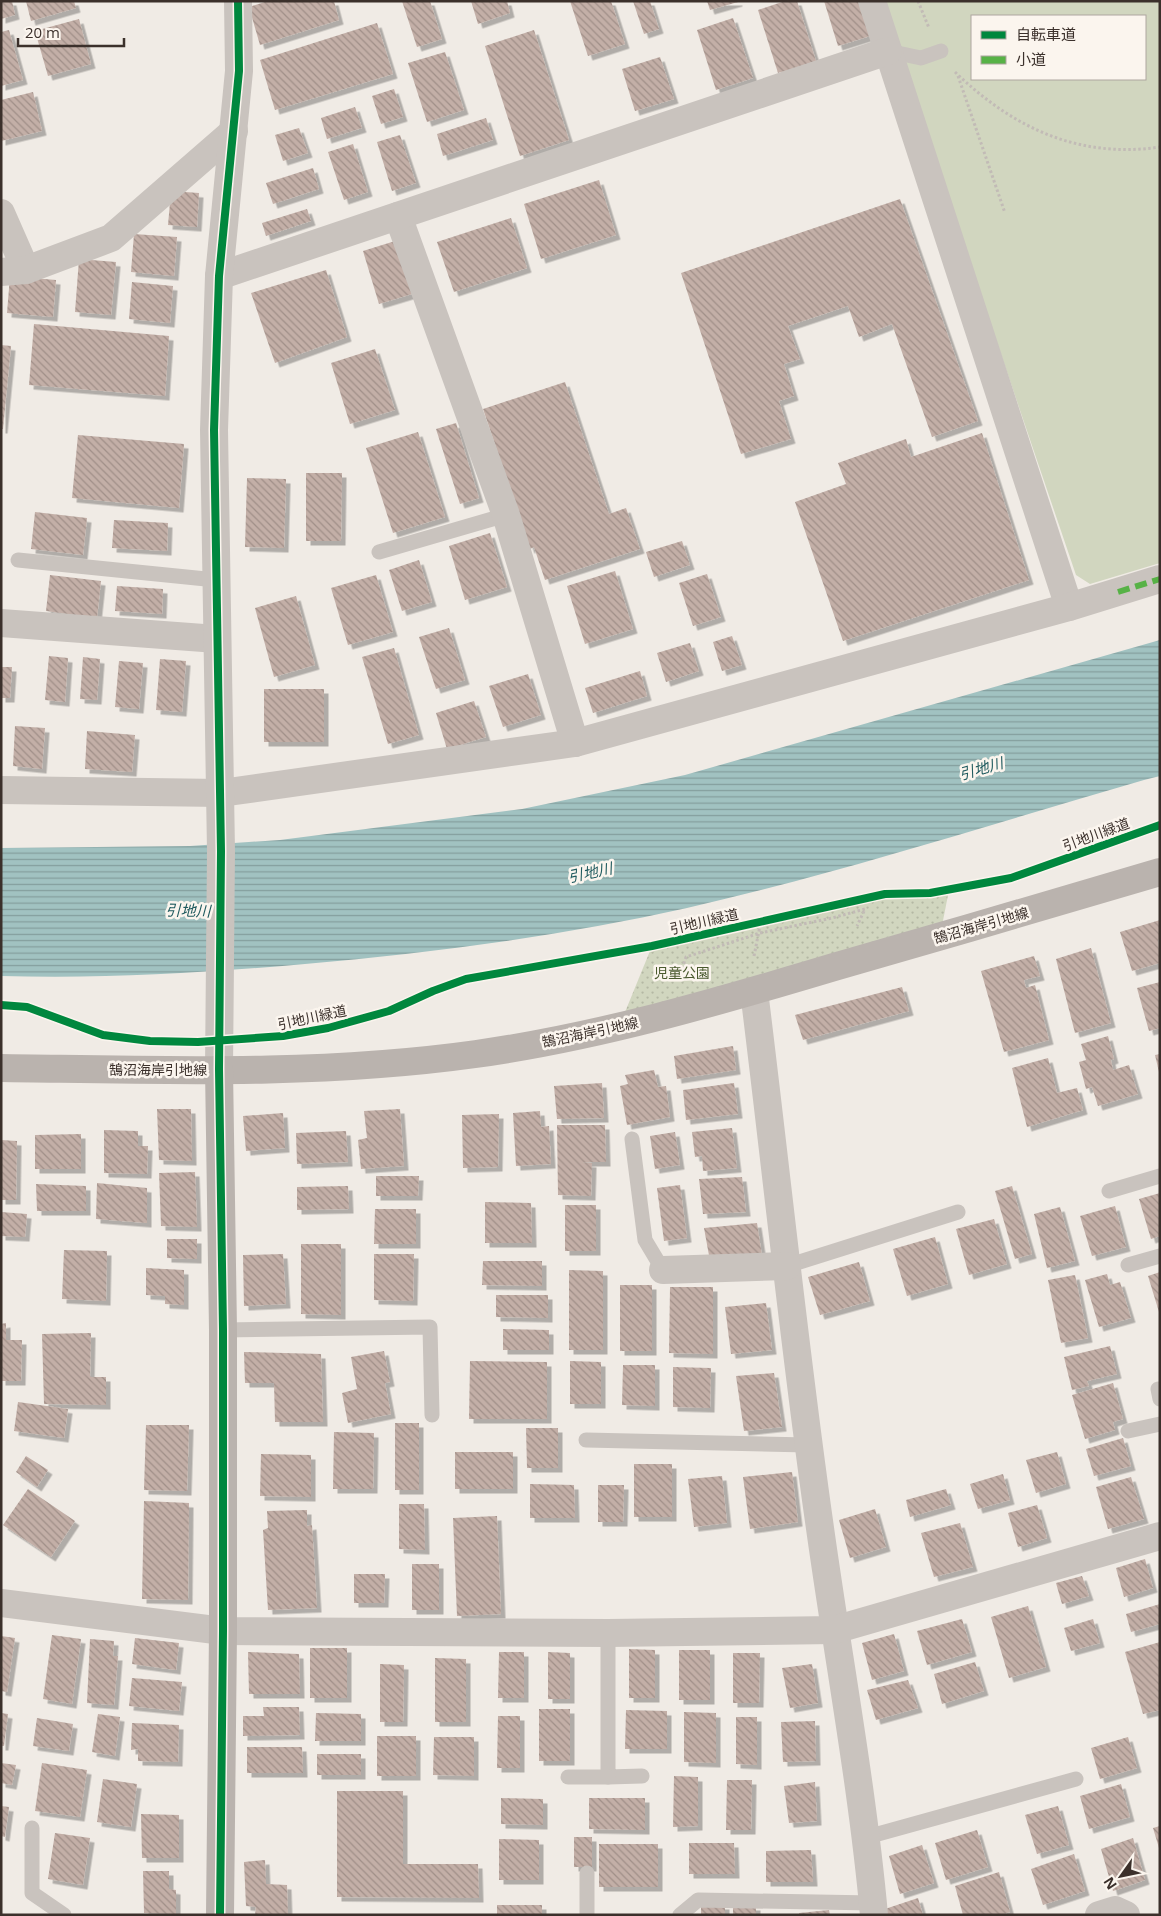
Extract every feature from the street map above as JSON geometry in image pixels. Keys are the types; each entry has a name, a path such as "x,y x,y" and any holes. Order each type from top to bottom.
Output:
{"street":[{"path":"220,1915 224,1631 223,1330 219,1069 221,851 214,430 219,276 239,70 238,1"},
{"path":"872,1 1069,606"},
{"path":"219,276 888,51"},
{"path":"1,213 14,271 111,238 234,130"},
{"path":"398,216 506,515 575,743"},
{"path":"1,790 220,793 575,743 1160,579"},
{"path":"1,623 217,639"},
{"name":"鵠沼海岸引地線","path":"1,1068 219,1069 347,1067 475,1054 567,1038 753,978 1160,872"},
{"path":"753,978 808,1445 834,1630 867,1836 874,1909"},
{"path":"663,1270 787,1266"},
{"path":"1,1603 224,1631 608,1634 834,1630 1160,1536"},
{"path":"1099,1915 1115,1910 1126,1915"}],"lane":[{"path":"888,51 921,58 941,51"},
{"path":"379,552 506,515"},
{"path":"18,560 216,580"},
{"path":"632,1139 645,1240 663,1270"},
{"path":"1109,1191 1160,1176"},
{"path":"787,1266 958,1212"},
{"path":"1128,1265 1160,1256"},
{"path":"223,1330 430,1327 432,1416"},
{"path":"1128,1431 1160,1424"},
{"path":"586,1440 808,1445"},
{"path":"608,1634 608,1777"},
{"path":"568,1777 642,1776"},
{"path":"867,1836 1076,1779"},
{"path":"32,1828 32,1893 64,1915"},
{"path":"587,1873 587,1915"},
{"path":"680,1915 698,1900 874,1909"}],"path":[{"path":"918,1 950,68 974,91 1008,116 1044,134 1096,148 1132,151 1160,147"},
{"path":"958,75 1005,213"},
{"path":"676,985 686,957 760,933 865,909 859,926 852,927"},
{"path":"753,978 754,956 761,921"},
{"path":"754,956 762,955"},
{"path":"1,1005 26,1007 85,1029 112,1036"}],"green space":[{"path":"881,1 1160,1 1160,563 1090,584 1076,575"},
{"name":"児童公園","path":"949,890 940,936 621,1022 652,946 870,897"}],"water":[{"name":"引地川","path":"1160,640 1160,776 916,847 802,879 687,908 592,927 449,949 353,960 229,970 115,976 1,976 1,848 190,846 280,840 522,809 685,775"}],"building":[{"path":"1,1 12,1 15,15 1,19"},
{"path":"26,1 74,1 76,8 31,21"},
{"path":"268,1 334,1 339,20 260,45 249,7"},
{"path":"402,1 430,1 442,39 417,47"},
{"path":"471,1 507,1 510,13 478,24"},
{"path":"570,1 611,1 625,44 588,56"},
{"path":"633,1 650,1 659,29 644,34"},
{"path":"707,1 738,1 738,2 710,10"},
{"path":"785,1 797,1 816,61 778,73 758,10"},
{"path":"824,1 859,1 870,36 838,46"},
{"path":"733,18 753,78 716,90 697,30"},
{"path":"79,19 91,64 48,76 35,31"},
{"path":"377,23 393,74 275,110 260,60"},
{"path":"9,30 23,80 1,86 1,32"},
{"path":"534,30 569,140 520,156 485,46"},
{"path":"445,52 464,110 427,122 408,63"},
{"path":"660,57 674,99 635,111 622,69"},
{"path":"394,89 403,117 381,124 372,96"},
{"path":"33,92 42,131 1,141 1,100"},
{"path":"355,107 362,128 327,139 321,118"},
{"path":"486,118 493,140 443,156 437,134"},
{"path":"299,128 308,153 283,161 275,135"},
{"path":"400,135 416,183 392,191 377,142"},
{"path":"353,144 368,192 344,200 328,152"},
{"path":"313,168 319,189 273,204 266,183"},
{"path":"599,180 616,235 541,259 524,204"},
{"path":"171,191 199,193 197,227 168,225"},
{"path":"900,199 978,421 932,437 892,324 859,337 848,306 788,326 800,359 784,364 794,396 779,401 791,439 741,454 681,273"},
{"path":"307,209 311,221 266,236 262,223"},
{"path":"511,218 527,268 454,292 437,242"},
{"path":"134,234 177,237 174,276 131,272"},
{"path":"395,241 412,294 379,304 363,251"},
{"path":"79,259 116,262 111,315 75,312"},
{"path":"326,270 347,337 275,363 251,293"},
{"path":"10,276 56,280 53,317 7,313"},
{"path":"132,282 173,286 170,323 129,319"},
{"path":"34,324 169,336 165,396 29,385"},
{"path":"1,345 11,346 3,429 1,429"},
{"path":"375,349 395,410 350,424 331,363"},
{"path":"565,382 609,514 626,508 640,549 545,580 534,547 530,549 483,409"},
{"path":"456,423 479,498 460,504 436,429"},
{"path":"418,432 445,517 393,533 366,448"},
{"path":"982,433 1029,580 843,641 795,502 846,484 838,463 906,439 911,457"},
{"path":"78,435 184,444 179,508 72,498"},
{"path":"306,473 342,473 341,541 306,541"},
{"path":"247,478 286,479 284,548 245,547"},
{"path":"35,512 87,518 83,555 31,549"},
{"path":"114,520 168,523 167,551 112,548"},
{"path":"490,533 507,587 465,600 449,546"},
{"path":"682,541 690,565 654,577 646,552"},
{"path":"419,560 432,602 402,611 389,570"},
{"path":"615,571 633,629 585,644 567,586"},
{"path":"707,574 721,617 693,626 679,583"},
{"path":"50,575 101,581 97,618 46,611"},
{"path":"376,575 393,632 348,645 331,588"},
{"path":"117,586 163,589 162,614 115,611"},
{"path":"296,596 315,665 274,677 255,608"},
{"path":"449,628 465,680 436,689 419,637"},
{"path":"732,636 742,665 722,671 713,642"},
{"path":"690,643 699,671 666,682 657,653"},
{"path":"394,648 419,735 388,744 362,657"},
{"path":"49,656 68,658 65,702 45,700"},
{"path":"83,657 100,659 97,700 80,699"},
{"path":"160,659 186,661 182,712 156,710"},
{"path":"119,661 143,663 139,709 115,707"},
{"path":"1,667 12,667 10,698 1,698"},
{"path":"640,671 647,696 593,713 585,688"},
{"path":"528,674 541,715 503,727 489,686"},
{"path":"264,689 324,689 324,742 264,742"},
{"path":"474,701 486,737 447,749 436,713"},
{"path":"15,726 45,728 42,769 13,766"},
{"path":"87,731 135,735 132,772 85,769"},
{"path":"1160,920 1160,939 1158,940 1160,963 1132,971 1120,932"},
{"path":"1091,948 1111,1023 1075,1033 1056,959"},
{"path":"1034,956 1040,976 1024,980 1026,988 1035,985 1049,1040 1004,1052 981,971"},
{"path":"1160,982 1160,1028 1149,1031 1137,988"},
{"path":"902,987 909,1011 803,1040 795,1015"},
{"path":"1108,1036 1114,1059 1111,1060 1113,1070 1129,1065 1138,1094 1098,1106 1092,1087 1086,1089 1079,1062 1086,1060 1081,1044"},
{"path":"733,1046 736,1070 677,1079 674,1056"},
{"path":"1160,1054 1160,1072 1159,1072 1155,1055"},
{"path":"1048,1058 1057,1093 1077,1088 1083,1110 1027,1127 1012,1068"},
{"path":"654,1070 658,1087 666,1086 670,1117 627,1125 620,1086 628,1084 625,1075"},
{"path":"602,1083 604,1118 557,1119 554,1086"},
{"path":"734,1083 738,1114 686,1120 683,1090"},
{"path":"157,1109 191,1109 192,1161 159,1160"},
{"path":"400,1109 404,1166 361,1169 358,1140 367,1138 364,1111"},
{"path":"540,1111 541,1127 549,1126 551,1164 516,1166 513,1113"},
{"path":"283,1113 285,1148 246,1151 243,1116"},
{"path":"499,1114 498,1167 463,1168 462,1115"},
{"path":"557,1125 605,1125 606,1162 582,1162 592,1163 591,1196 558,1195"},
{"path":"732,1128 737,1168 703,1171 702,1156 695,1157 692,1132"},
{"path":"104,1130 138,1131 138,1146 148,1146 147,1174 104,1173"},
{"path":"346,1131 348,1162 297,1164 296,1133"},
{"path":"675,1132 680,1165 655,1169 650,1136"},
{"path":"81,1134 81,1169 35,1169 35,1135"},
{"path":"1,1140 17,1141 16,1200 1,1200"},
{"path":"195,1172 197,1227 161,1226 159,1173"},
{"path":"376,1176 419,1176 418,1196 376,1196"},
{"path":"742,1177 746,1212 703,1214 699,1179"},
{"path":"97,1183 147,1188 147,1223 96,1219"},
{"path":"36,1184 86,1186 86,1211 37,1211"},
{"path":"680,1185 687,1238 664,1241 657,1188"},
{"path":"348,1186 349,1209 297,1210 297,1187"},
{"path":"1012,1186 1032,1254 1015,1259 995,1191"},
{"path":"1160,1193 1160,1236 1151,1239 1139,1199"},
{"path":"485,1202 531,1203 532,1243 485,1243"},
{"path":"565,1205 596,1205 596,1251 565,1251"},
{"path":"1115,1206 1126,1247 1092,1256 1080,1216"},
{"path":"1060,1207 1075,1261 1047,1268 1034,1214"},
{"path":"375,1209 416,1209 416,1244 374,1244"},
{"path":"1,1212 27,1214 25,1237 1,1236"},
{"path":"994,1219 1007,1264 969,1275 956,1229"},
{"path":"757,1223 762,1256 710,1261 704,1228"},
{"path":"935,1237 948,1284 907,1296 893,1249"},
{"path":"167,1239 197,1239 197,1259 167,1258"},
{"path":"301,1244 341,1244 341,1315 301,1314"},
{"path":"64,1250 107,1251 106,1301 62,1299"},
{"path":"283,1254 286,1304 244,1306 243,1255"},
{"path":"374,1254 414,1254 413,1301 374,1300"},
{"path":"483,1261 542,1261 542,1286 482,1285"},
{"path":"859,1262 870,1301 820,1315 808,1277"},
{"path":"146,1268 184,1270 184,1305 165,1304 165,1296 146,1295"},
{"path":"569,1270 603,1271 603,1350 569,1350"},
{"path":"1160,1272 1160,1312 1159,1312 1148,1276"},
{"path":"1107,1274 1110,1285 1120,1282 1131,1318 1099,1327 1085,1280"},
{"path":"1075,1275 1088,1338 1061,1343 1048,1280"},
{"path":"620,1285 652,1285 652,1351 620,1351"},
{"path":"670,1287 713,1287 713,1354 669,1353"},
{"path":"496,1295 548,1295 548,1318 496,1317"},
{"path":"766,1303 772,1350 731,1354 725,1307"},
{"path":"6,1323 6,1340 22,1340 21,1381 1,1381 1,1324"},
{"path":"503,1329 549,1330 549,1350 503,1350"},
{"path":"91,1333 90,1377 106,1377 106,1405 44,1404 42,1334"},
{"path":"1110,1346 1117,1374 1087,1381 1089,1386 1072,1390 1064,1357"},
{"path":"384,1351 390,1382 385,1383 391,1414 348,1423 342,1393 357,1389 351,1357"},
{"path":"244,1352 321,1354 323,1422 275,1422 274,1383 245,1383"},
{"path":"470,1361 547,1362 547,1419 469,1419"},
{"path":"570,1361 601,1362 601,1404 570,1404"},
{"path":"623,1365 655,1365 655,1406 622,1405"},
{"path":"673,1367 711,1368 710,1408 673,1407"},
{"path":"774,1373 782,1427 744,1431 736,1376"},
{"path":"1113,1383 1123,1419 1113,1422 1115,1430 1085,1439 1072,1395"},
{"path":"18,1402 68,1409 64,1438 14,1431"},
{"path":"395,1423 419,1423 419,1490 395,1490"},
{"path":"146,1425 189,1425 187,1491 144,1490"},
{"path":"526,1428 558,1428 558,1468 527,1468"},
{"path":"334,1432 374,1433 373,1489 333,1489"},
{"path":"1123,1438 1131,1466 1094,1476 1086,1449"},
{"path":"455,1452 513,1452 513,1489 455,1489"},
{"path":"1057,1452 1066,1484 1036,1493 1026,1460"},
{"path":"261,1454 311,1455 311,1497 260,1496"},
{"path":"26,1456 48,1470 37,1487 16,1472"},
{"path":"634,1464 672,1464 672,1517 634,1517"},
{"path":"792,1472 798,1522 750,1529 743,1477"},
{"path":"1003,1474 1010,1500 978,1509 970,1484"},
{"path":"722,1476 727,1523 694,1527 688,1479"},
{"path":"1131,1477 1144,1519 1108,1529 1096,1487"},
{"path":"530,1484 574,1485 575,1518 530,1518"},
{"path":"598,1485 624,1485 623,1522 598,1522"},
{"path":"28,1489 75,1521 51,1557 3,1525"},
{"path":"946,1489 951,1505 910,1517 906,1500"},
{"path":"144,1501 189,1503 188,1600 142,1599"},
{"path":"399,1504 424,1504 425,1550 399,1549"},
{"path":"1037,1505 1047,1538 1018,1547 1008,1513"},
{"path":"875,1509 886,1547 850,1558 839,1520"},
{"path":"307,1510 307,1526 312,1525 317,1608 268,1610 263,1530 268,1528 267,1511"},
{"path":"497,1516 501,1614 457,1616 453,1518"},
{"path":"960,1523 973,1567 934,1577 921,1533"},
{"path":"1145,1559 1153,1588 1124,1597 1116,1568"},
{"path":"412,1564 439,1564 439,1610 412,1610"},
{"path":"354,1574 385,1574 384,1603 354,1603"},
{"path":"1082,1576 1089,1596 1062,1604 1056,1583"},
{"path":"1160,1604 1160,1624 1131,1632 1126,1614"},
{"path":"1028,1606 1046,1667 1009,1678 991,1617"},
{"path":"962,1619 972,1652 927,1665 917,1631"},
{"path":"1093,1619 1100,1643 1071,1651 1064,1628"},
{"path":"894,1634 904,1671 872,1680 862,1643"},
{"path":"52,1635 81,1639 72,1704 43,1699"},
{"path":"1,1636 15,1638 7,1692 1,1691"},
{"path":"135,1638 179,1643 176,1670 132,1664"},
{"path":"90,1639 114,1641 113,1656 118,1656 114,1705 87,1703"},
{"path":"1160,1642 1160,1710 1143,1714 1125,1652"},
{"path":"310,1648 347,1648 347,1698 310,1698"},
{"path":"629,1649 655,1650 655,1698 629,1698"},
{"path":"679,1650 710,1650 710,1700 679,1700"},
{"path":"248,1652 299,1654 300,1694 249,1694"},
{"path":"499,1652 524,1652 524,1698 498,1698"},
{"path":"548,1652 570,1653 570,1699 548,1699"},
{"path":"733,1653 760,1653 759,1703 733,1703"},
{"path":"435,1658 466,1659 466,1722 435,1722"},
{"path":"975,1662 984,1691 942,1704 934,1674"},
{"path":"380,1664 404,1665 403,1722 380,1722"},
{"path":"812,1664 818,1703 790,1708 782,1668"},
{"path":"132,1678 182,1682 179,1711 129,1706"},
{"path":"908,1680 918,1708 876,1720 867,1690"},
{"path":"263,1707 299,1707 300,1735 243,1736 243,1716 264,1716"},
{"path":"539,1709 570,1709 570,1761 539,1761"},
{"path":"626,1710 667,1711 667,1749 625,1749"},
{"path":"684,1712 716,1713 716,1763 684,1762"},
{"path":"1,1713 8,1714 4,1746 1,1746"},
{"path":"316,1713 361,1714 361,1741 315,1741"},
{"path":"98,1714 120,1717 115,1756 92,1752"},
{"path":"498,1716 520,1716 520,1768 497,1768"},
{"path":"736,1717 757,1717 757,1765 736,1764"},
{"path":"37,1718 73,1724 69,1751 33,1746"},
{"path":"815,1721 816,1761 783,1762 781,1722"},
{"path":"132,1723 179,1725 178,1762 138,1761 138,1749 131,1750"},
{"path":"377,1736 416,1736 416,1776 377,1776"},
{"path":"434,1737 474,1737 474,1776 433,1775"},
{"path":"1128,1737 1137,1768 1100,1779 1091,1748"},
{"path":"247,1747 302,1747 303,1773 247,1773"},
{"path":"317,1754 361,1754 361,1775 317,1775"},
{"path":"1,1763 16,1765 12,1785 1,1783"},
{"path":"42,1763 87,1770 80,1817 35,1811"},
{"path":"674,1776 698,1777 698,1826 673,1827"},
{"path":"103,1779 137,1784 131,1827 97,1822"},
{"path":"727,1780 752,1780 751,1830 726,1830"},
{"path":"815,1782 817,1821 789,1823 784,1786"},
{"path":"1121,1784 1130,1817 1089,1829 1080,1796"},
{"path":"337,1791 403,1791 403,1864 478,1864 479,1898 337,1897"},
{"path":"501,1798 543,1799 543,1825 501,1824"},
{"path":"589,1798 645,1798 645,1830 589,1829"},
{"path":"1,1806 9,1807 5,1837 1,1836"},
{"path":"1058,1806 1069,1845 1037,1854 1025,1815"},
{"path":"141,1814 179,1815 179,1858 142,1858"},
{"path":"1160,1826 1160,1848 1159,1848 1153,1828"},
{"path":"977,1830 988,1867 946,1880 935,1843"},
{"path":"55,1833 90,1838 83,1885 48,1879"},
{"path":"574,1837 592,1837 592,1867 574,1867"},
{"path":"1133,1838 1145,1880 1113,1891 1101,1849"},
{"path":"499,1839 539,1840 539,1880 499,1880"},
{"path":"689,1843 734,1843 735,1874 689,1874"},
{"path":"599,1844 658,1844 658,1887 599,1887"},
{"path":"922,1845 934,1883 900,1894 889,1856"},
{"path":"811,1850 813,1882 766,1882 766,1851"},
{"path":"1074,1854 1085,1891 1043,1905 1031,1869"},
{"path":"265,1860 266,1884 287,1885 288,1915 255,1915 256,1907 246,1906 244,1862"},
{"path":"143,1871 169,1871 169,1889 176,1890 176,1914 144,1913"},
{"path":"999,1872 1010,1912 1001,1915 963,1915 955,1886"},
{"path":"918,1898 923,1915 883,1915 882,1910"},
{"path":"497,1905 542,1905 542,1915 497,1915"},
{"path":"701,1905 725,1905 725,1915 701,1915"},
{"path":"733,1906 756,1906 756,1915 733,1915"},
{"path":"829,1910 830,1915 799,1915 799,1913"}],"marked path":[{"path":"1118,592 1160,579"}],"cycle path":[{"path":"220,1915 223,1631 223,1330 219,1069 221,851 214,430 219,276 239,71 238,1"},
{"name":"引地川緑道","path":"1,1005 27,1007 103,1035 150,1041 198,1042 283,1036 328,1028 389,1011 433,991 466,979 652,946 885,894 930,893 1011,878 1160,825"}]}
